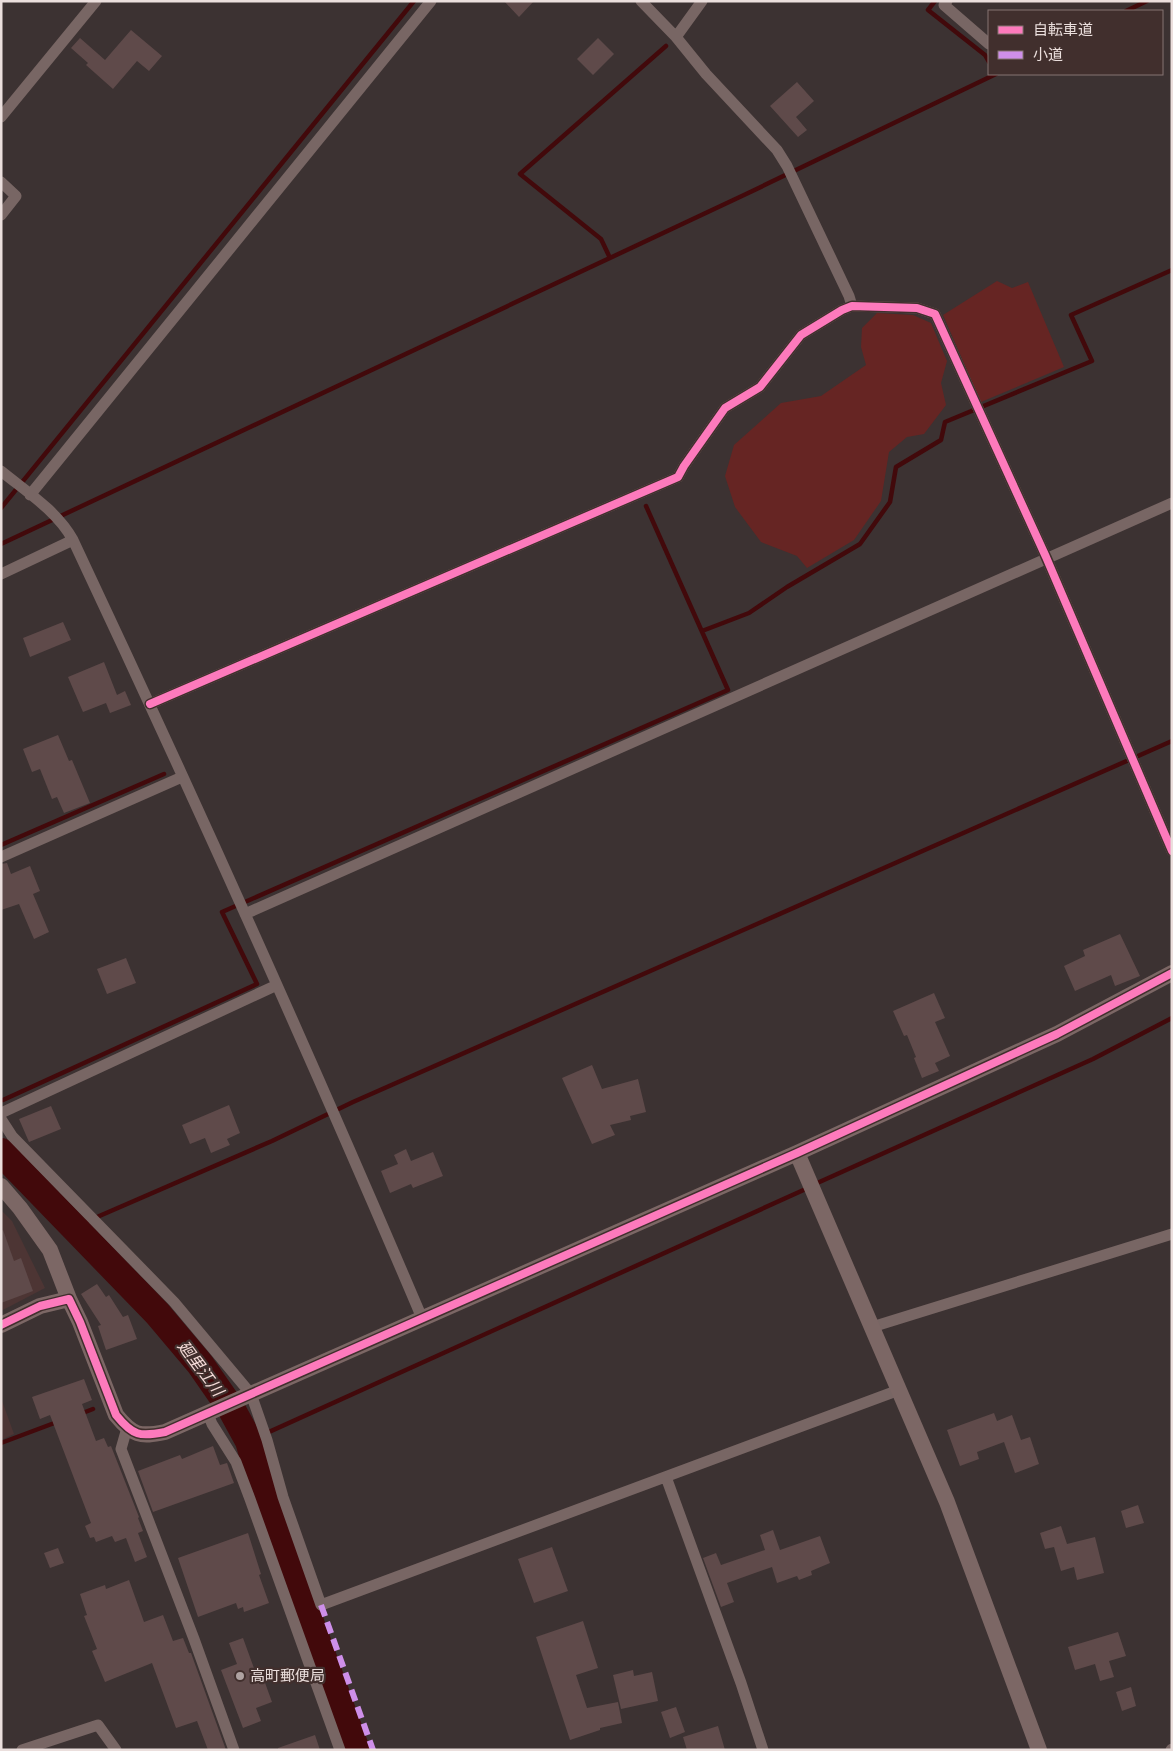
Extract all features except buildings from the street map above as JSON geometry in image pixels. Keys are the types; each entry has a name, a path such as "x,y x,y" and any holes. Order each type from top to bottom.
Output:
{"street":[{"path":"1,117 96,1"},
{"path":"27,493 431,1"},
{"path":"641,1 676,37 706,74 777,150 793,178 852,306"},
{"path":"676,37 702,1"},
{"path":"947,1 944,5 988,43"},
{"path":"1,182 16,196 1,215"},
{"path":"150,704 678,477 725,408 760,387 801,335 852,306 917,308 935,314 1046,557 1172,850"},
{"path":"1,471 54,513 73,540 238,898 336,1117 422,1318"},
{"path":"244,912 1172,503"},
{"path":"1,574 73,540"},
{"path":"1,857 182,777"},
{"path":"1,1186 20,1208 50,1250 116,1415 127,1428 137,1433 148,1435 165,1432 797,1152 1057,1034 1172,973"},
{"path":"1,1113 277,985"},
{"path":"1,1119 12,1136 86,1214 174,1302 251,1394 267,1440 283,1497 322,1605 899,1390"},
{"path":"797,1152 947,1502 1039,1750"},
{"path":"872,1327 1172,1234"},
{"path":"1,1325 40,1306 69,1299"},
{"path":"208,1414 212,1424 236,1462 340,1750"},
{"path":"127,1428 121,1449 194,1639 234,1750"},
{"path":"666,1477 741,1683 763,1750"},
{"path":"22,1750 98,1725 116,1750"}],"shaded area":[{"path":"997,281 1012,288 1028,282 1064,367 981,402 943,315"},
{"path":"877,313 913,315 931,323 947,361 941,383 946,405 924,434 907,437 889,452 881,501 854,540 807,568 797,556 761,542 735,507 725,476 734,445 781,403 821,396 866,365 861,347 862,328"},
{"path":"1,1210 12,1221 45,1288 1,1311"},
{"path":"1,1398 14,1434 1,1440"}],"waterway":[{"path":"1,508 414,1"},
{"path":"935,1 928,10 985,55 988,60"},
{"path":"1128,10 1147,1"},
{"path":"610,258 601,239 520,174 666,46"},
{"path":"1,544 744,195 994,75"},
{"path":"702,631 749,613 787,587 860,544 890,502 896,467 941,440 945,422 1092,361 1071,315 1172,270"},
{"path":"3,1100 257,984 222,912 728,690 646,506"},
{"path":"74,1227 1172,741"},
{"path":"1,845 164,774"},
{"path":"815,1184 1093,1059 1172,1018"},
{"name":"廻里江川","path":"1,1152 157,1313 200,1364 232,1410 249,1441 267,1502 356,1750"},
{"path":"249,1441 808,1188"},
{"path":"80,1414 93,1409"},
{"path":"1,1443 57,1422"}],"marked path":[{"path":"321,1605 373,1750"}],"cycle path":[{"path":"150,704 678,477 725,408 760,387 801,335 852,306 917,308 935,314 1046,557 1172,851"},
{"path":"1,1325 40,1306 69,1299 80,1322 116,1415 132,1431 143,1434 165,1432 797,1153 1057,1034 1172,973"}],"place":[{"name":"高町郵便局","path":"240,1676"}]}
